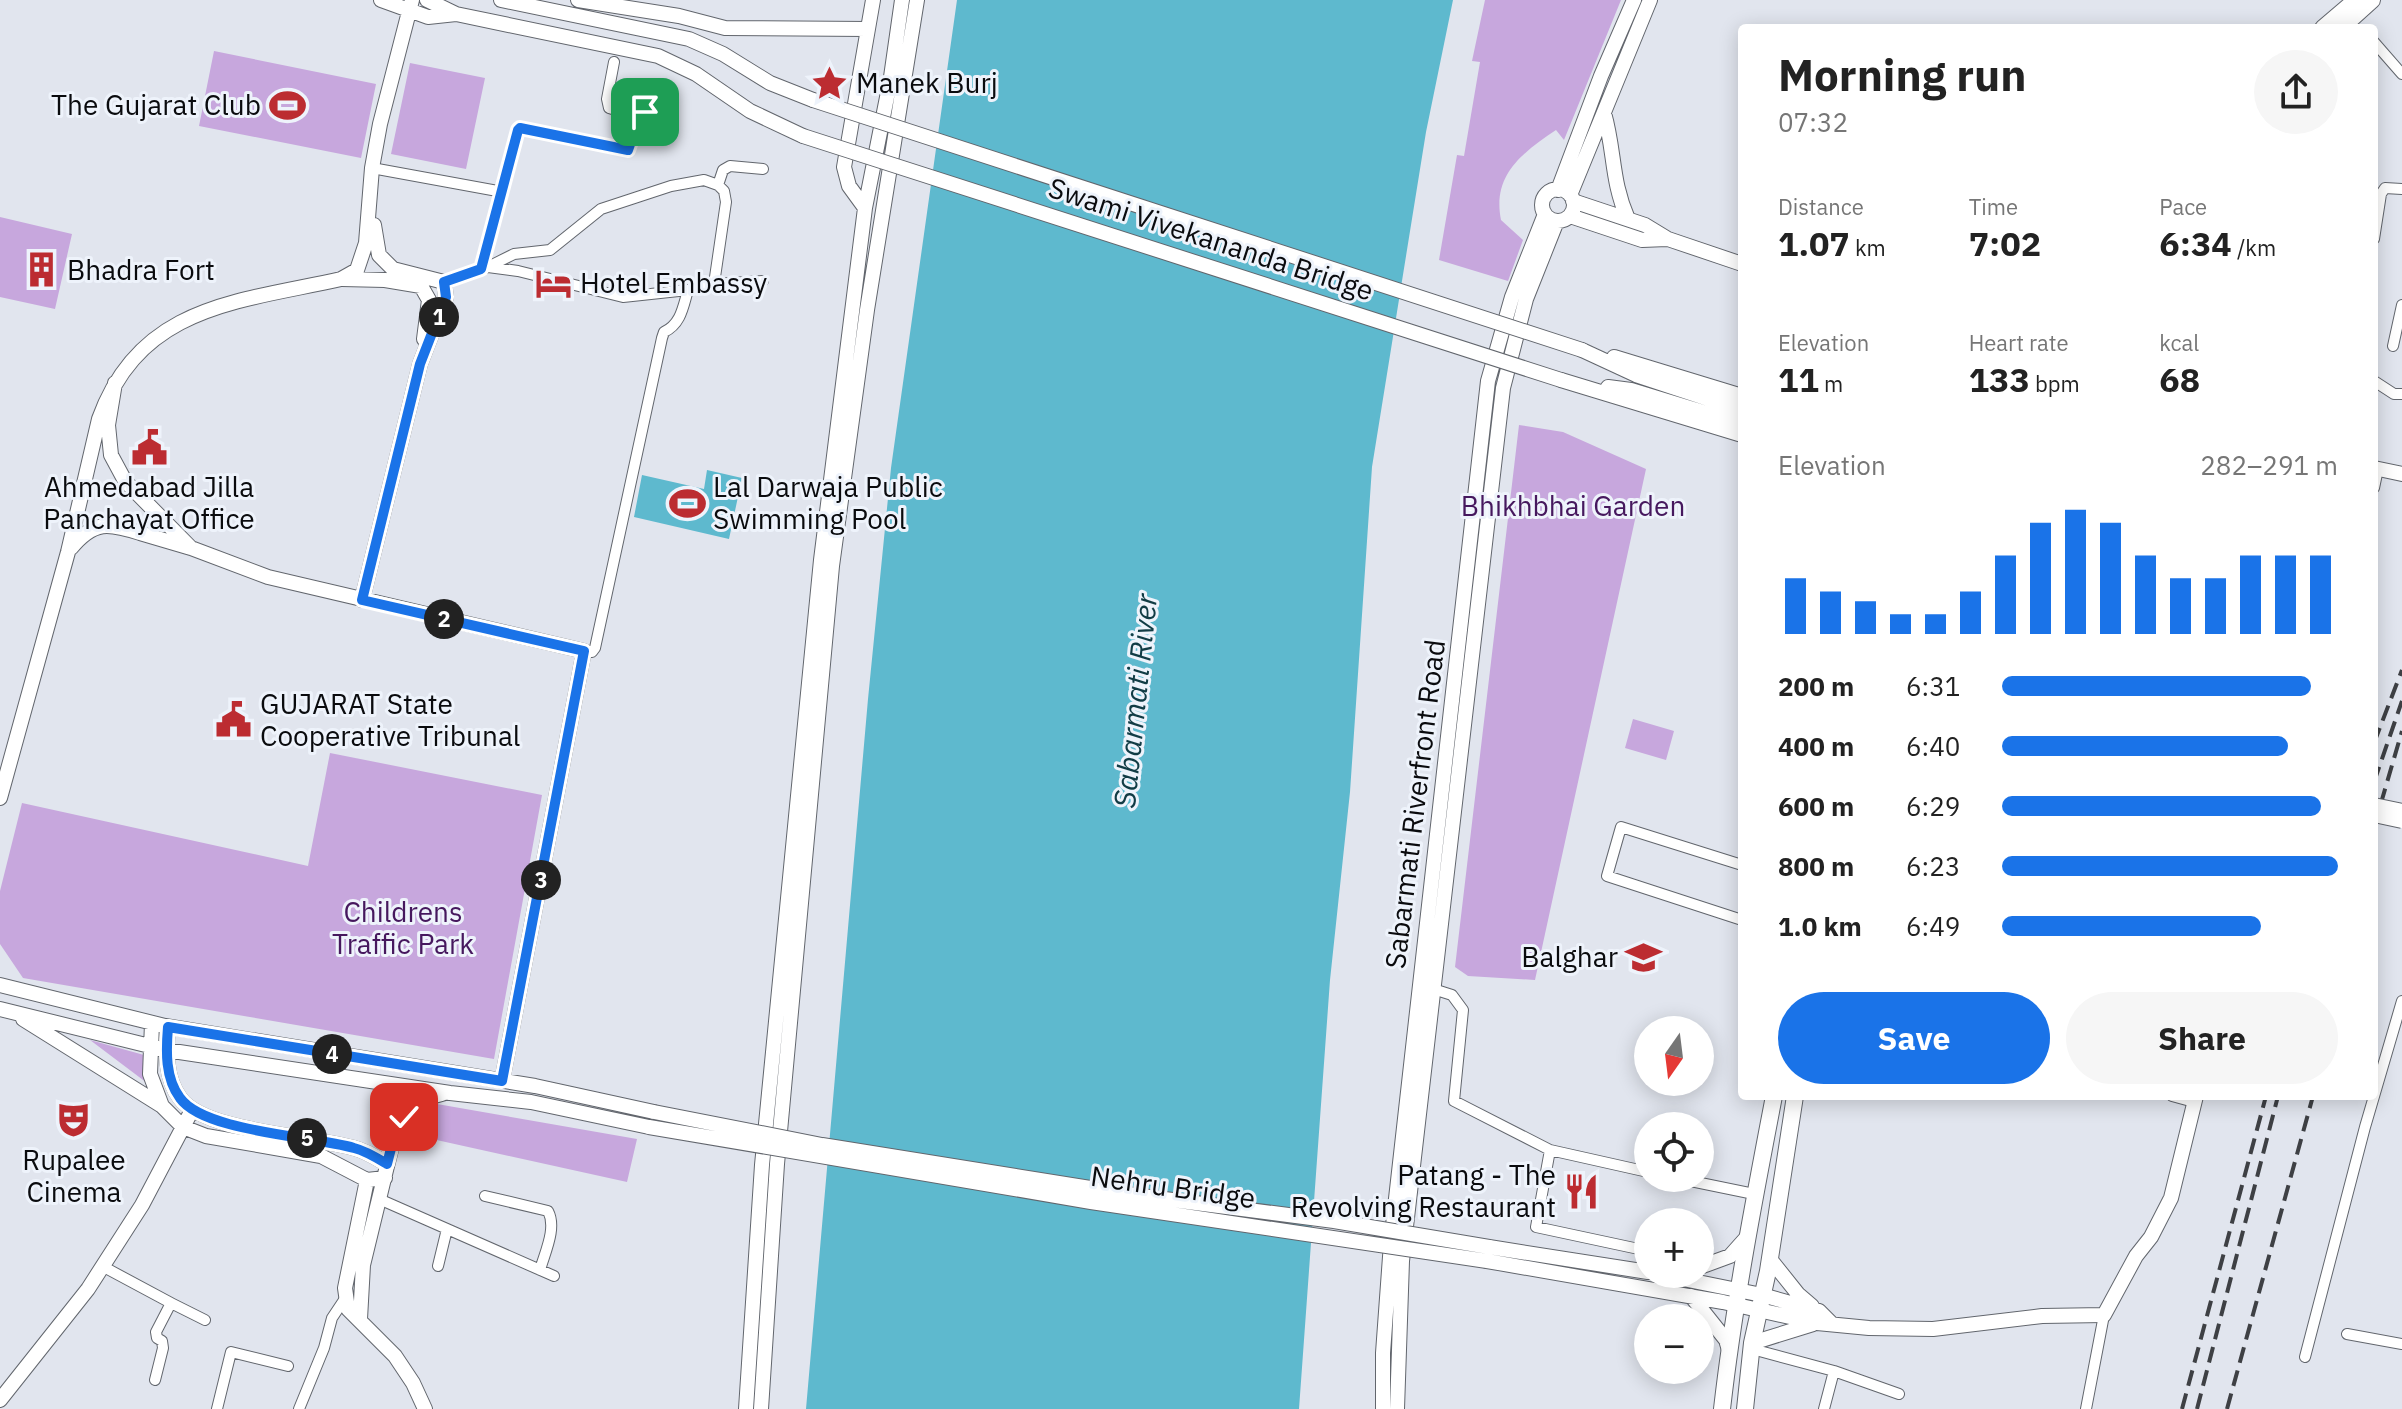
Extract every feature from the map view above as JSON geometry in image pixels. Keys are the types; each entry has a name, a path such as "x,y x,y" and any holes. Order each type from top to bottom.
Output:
{"main road":[{"path":"381,0 410,5 428,17 456,14"},
{"path":"427,0 456,14"},
{"name":"Swami Vivekananda Bridge","path":"501,0 689,39 723,54 770,83 813,100 1590,351"},
{"path":"578,0 679,16 725,28 868,29"},
{"path":"865,208 849,186 844,167 873,0"},
{"path":"746,1409 762,1165 821,560 865,208 891,77 902,0"},
{"path":"761,1409 777,1164 832,566 869,295 917,0"},
{"path":"1562,206 1604,113 1629,31 1634,0"},
{"path":"1562,206 1629,31 1650,0"},
{"path":"2328,24 2356,0"},
{"path":"2352,24 2372,0"},
{"path":"341,279 357,270 366,243 372,168 380,124 410,5"},
{"name":"Swami Vivekananda Bridge","path":"456,14 658,56 696,74 750,111 803,136 1561,380 1599,389"},
{"path":"1604,113 1614,181 1628,219"},
{"path":"370,204 379,255 393,269 444,282 446,297 420,364"},
{"path":"1562,206 1628,219 1668,239 1738,263"},
{"path":"1562,206 1642,240 1668,239"},
{"name":"Sabarmati Riverfront Road","path":"1397,1409 1402,1261 1488,381 1512,297 1562,206"},
{"path":"0,798 5,769 68,552 99,419 115,383 136,353 176,322 232,303 341,279 385,280 421,286 429,300 420,364 362,600"},
{"path":"1590,351 1636,375 1738,409"},
{"path":"1590,351 1738,395"},
{"path":"115,383 108,425 111,455 125,481 191,548"},
{"path":"1599,389 1631,390 1738,423"},
{"path":"1599,389 1738,434"},
{"path":"2378,468 2402,474"},
{"path":"68,552 82,534 113,524 191,548 268,577 584,651 502,1081"},
{"path":"2378,806 2402,811"},
{"path":"2378,816 2402,821"},
{"name":"Nehru Bridge","path":"0,985 168,1027 502,1081 822,1145 1134,1195 1334,1221 1690,1296 1738,1297"},
{"name":"Sabarmati Riverfront Road","path":"1383,1409 1383,1353 1391,1243 1427,988"},
{"path":"5,1010 162,1106 183,1127 206,1136 321,1156 367,1180"},
{"name":"Nehru Bridge","path":"5,1010 166,1050 450,1093 531,1102 649,1127 1091,1202 1634,1270"},
{"path":"152,1023 150,1074 162,1106"},
{"path":"168,1027 166,1050 172,1082 179,1098 192,1110 215,1121 354,1148 386,1171"},
{"path":"360,1319 363,1265 395,1133 404,1117 422,1101 450,1093"},
{"path":"1722,1409 1754,1194 1773,1100"},
{"path":"1745,1409 1752,1346 1770,1259 1794,1100"},
{"path":"1709,1288 1823,1319 1908,1330 2042,1316 2104,1315 2171,1198 2195,1100"},
{"path":"0,1400 102,1266 142,1205 192,1110"},
{"path":"367,1180 386,1171"},
{"path":"367,1180 353,1242 346,1297 348,1309 395,1356 425,1409"},
{"path":"1714,1261 1730,1256 1747,1237"},
{"path":"1770,1259 1823,1319"},
{"path":"1690,1296 1726,1340 1729,1350"},
{"path":"1752,1346 1783,1331 1823,1319"}],"street":[{"path":"2378,47 2402,74"},
{"path":"614,62 607,99 609,108 639,117"},
{"path":"485,268 516,134 520,128 628,150 639,117 645,112 664,116 671,114"},
{"path":"718,185 723,170 730,166 763,169"},
{"path":"372,168 503,192"},
{"path":"444,282 514,254 550,250 601,209 671,186 704,180 724,191 726,212 714,284"},
{"path":"2378,213 2385,188 2402,189"},
{"path":"485,268 518,271 623,297 714,284 763,281"},
{"path":"584,651 592,652 595,648 662,338 664,332 678,321 688,290"},
{"path":"2393,346 2402,305"},
{"path":"2378,384 2394,394 2402,394"},
{"path":"1738,864 1621,827 1607,876 1738,919"},
{"path":"1427,988 1452,995 1463,1010 1454,1101 1550,1150 1634,1169"},
{"path":"2378,1084 2402,1001"},
{"path":"2305,1357 2373,1100"},
{"path":"1550,1150 1536,1227 1634,1248"},
{"path":"1714,1186 1754,1194"},
{"path":"485,1196 548,1211 552,1219 551,1231 540,1270"},
{"path":"379,1199 554,1276"},
{"path":"438,1266 447,1229"},
{"path":"102,1266 205,1320"},
{"path":"299,1409 324,1348 332,1318 346,1297"},
{"path":"155,1380 163,1348 156,1332 171,1303"},
{"path":"2086,1409 2104,1315"},
{"path":"2347,1334 2402,1344"},
{"path":"1752,1346 1899,1394"},
{"path":"217,1409 231,1352 288,1366"},
{"path":"1824,1409 1834,1371"}],"green space":[{"path":"1485,0 1621,0 1564,140 1556,130 1521,157 1505,178 1499,204 1501,220 1523,240 1508,281 1439,260 1457,155 1464,156 1480,62 1472,61"},
{"name":"The Gujarat Club","path":"214,51 376,84 361,158 199,126"},
{"path":"410,63 485,78 466,169 391,154"},
{"path":"0,217 72,234 55,309 0,297"},
{"name":"Bhikhbhai Garden","path":"1519,425 1563,432 1646,469 1535,980 1468,976 1455,967"},
{"path":"1633,719 1674,731 1666,760 1625,748"},
{"name":"Childrens Traffic Park","path":"330,753 542,795 494,1059 23,978 0,944 0,891 22,803 308,866"},
{"path":"90,1040 144,1055 151,1086"},
{"path":"437,1104 637,1139 627,1182 423,1137 415,1126"}],"water":[{"name":"Sabarmati River","path":"957,0 1453,0 1426,132 1372,467 1350,792 1330,980 1299,1409 806,1409 891,468"},
{"name":"Lal Darwaja Public Swimming Pool","path":"707,470 742,478 729,539 634,517 642,475 704,489"}],"railway":[{"path":"2378,733 2402,670"},
{"path":"2378,770 2402,701"},
{"path":"2378,813 2402,731"},
{"path":"2182,1409 2265,1100"},
{"path":"2197,1409 2277,1100"},
{"path":"2227,1409 2312,1100"}],"place":[{"name":"Manek Burj","path":"830,83"},
{"name":"The Gujarat Club","path":"287,105"},
{"name":"Bhadra Fort","path":"41,270"},
{"name":"Hotel Embassy","path":"554,283"},
{"name":"Ahmedabad Jilla Panchayat Office","path":"149,447"},
{"name":"Lal Darwaja Public Swimming Pool","path":"687,503"},
{"name":"GUJARAT State Cooperative Tribunal","path":"234,720"},
{"name":"Balghar","path":"1644,957"},
{"name":"Rupalee Cinema","path":"74,1120"},
{"name":"Patang - The Revolving Restaurant","path":"1582,1191"}],"route":[{"path":"404,1117 395,1133 387,1164 354,1148 200,1116 179,1098 172,1082 166,1050 168,1027 502,1081 584,651 362,600 420,364 446,297 444,282 481,269 518,130 628,150 641,113 645,112"}]}
